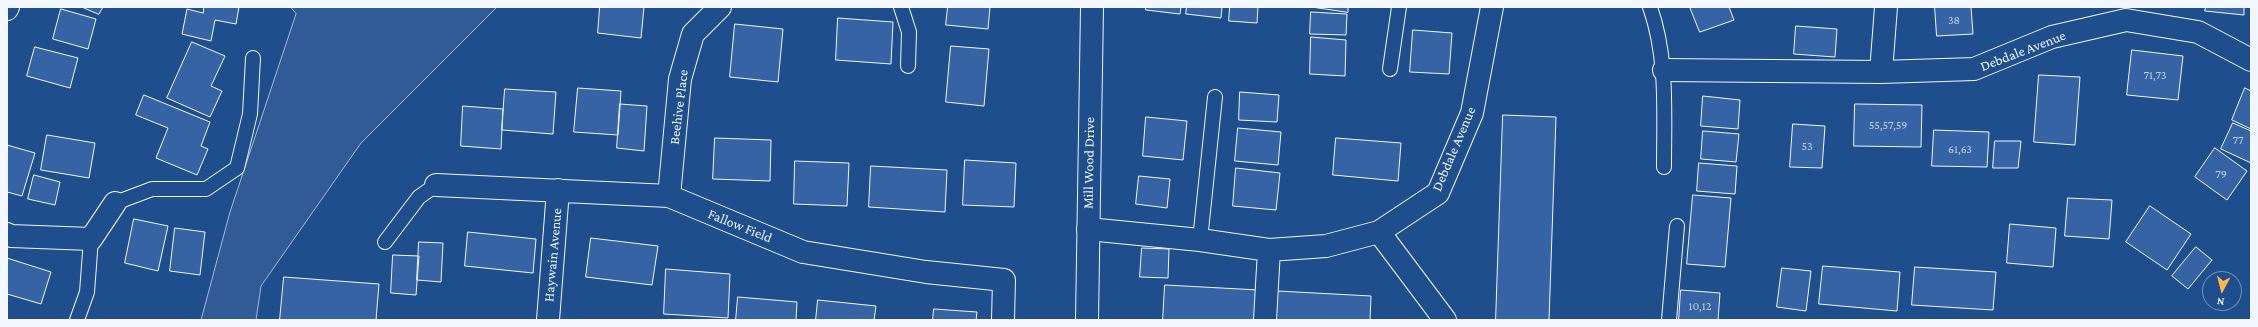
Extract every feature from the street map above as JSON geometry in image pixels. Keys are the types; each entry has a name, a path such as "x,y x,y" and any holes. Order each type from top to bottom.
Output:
{"street":[{"name":"Beehive Place","path":"669,196 680,80 693,34 720,7"},
{"name":"Mill Wood Drive","path":"1086,320 1092,7"},
{"name":"Debdale Avenue","path":"1088,229 1200,240 1269,250 1326,246 1379,232 1438,193 1472,113 1492,7"},
{"path":"1881,72 1886,7"},
{"name":"Debdale Avenue","path":"1664,70 1881,72 1974,69 2052,36 2126,20 2198,32 2251,60"},
{"name":"Fallow Field","path":"436,184 669,196 803,252 926,272 1004,280 1003,320"},
{"name":"Haywain Avenue","path":"548,320 558,190"},
{"path":"7,234 11,236 92,239 115,203"},
{"path":"1379,232 1445,320"},
{"path":"1265,320 1269,250"}],"lane":[{"path":"902,7 909,32 908,66"},
{"path":"1390,69 1399,7"},
{"path":"1650,7 1658,29 1664,70 1664,167"},
{"path":"115,203 152,189 206,189 237,168 250,114 253,58"},
{"path":"1200,240 1215,98"},
{"path":"385,242 419,197 436,184"},
{"path":"1669,320 1676,226"},
{"path":"78,320 86,292 92,239"}],"shaded area":[{"path":"291,7 497,7 361,143 261,286 256,320 201,320 230,212 296,14"}],"building":[{"path":"82,7 103,7 99,14"},
{"path":"204,7 239,7 236,24 215,20 211,41 182,34 187,9 203,13"},
{"path":"600,7 644,7 641,38 598,33"},
{"path":"948,7 990,7 988,29 946,25"},
{"path":"1146,7 1181,7 1180,14 1146,10"},
{"path":"1187,7 1222,7 1221,18 1186,14"},
{"path":"1230,7 1258,7 1257,23 1229,21"},
{"path":"1312,7 1348,7 1348,12"},
{"path":"1690,7 1729,7 1734,20 1700,32"},
{"path":"1935,7 1971,7 1973,34 1937,36"},
{"path":"2206,7 2244,7 2244,15 2205,11"},
{"path":"61,9 96,19 88,49 53,39"},
{"path":"1311,12 1347,14 1346,35 1310,34"},
{"path":"838,18 893,22 891,64 836,60"},
{"path":"735,24 783,29 778,82 730,77"},
{"path":"1796,26 1837,29 1835,57 1794,54"},
{"path":"1413,30 1452,33 1449,74 1410,72"},
{"path":"1311,37 1346,40 1345,76 1310,74"},
{"path":"192,42 225,56 211,86 222,91 210,117 167,98"},
{"path":"951,46 989,49 984,106 946,102"},
{"path":"35,47 78,58 70,88 27,76"},
{"path":"2132,50 2183,56 2178,100 2127,95"},
{"path":"2039,75 2080,77 2075,145 2034,142"},
{"path":"578,88 621,91 618,135 574,132"},
{"path":"2245,88 2251,91 2251,129 2232,120"},
{"path":"505,89 556,92 553,134 502,130"},
{"path":"1240,92 1279,95 1277,122 1239,120"},
{"path":"144,95 210,122 201,146 208,149 197,175 156,158 168,128 136,115"},
{"path":"1703,96 1740,100 1738,129 1701,126"},
{"path":"620,104 647,106 644,151 617,148"},
{"path":"1855,104 1922,105 1921,147 1854,146"},
{"path":"463,106 503,109 501,149 461,146"},
{"path":"1503,115 1556,117 1549,320 1496,320"},
{"path":"1146,117 1187,121 1183,160 1143,156"},
{"path":"2233,123 2251,131 2251,163 2221,149"},
{"path":"1793,124 1825,126 1822,168 1790,167"},
{"path":"1238,128 1281,132 1278,165 1235,161"},
{"path":"1934,130 1989,132 1987,167 1932,166"},
{"path":"1703,131 1739,134 1736,162 1701,159"},
{"path":"47,135 95,143 89,178 41,170"},
{"path":"715,138 771,140 770,181 713,179"},
{"path":"1336,138 1401,143 1398,181 1333,175"},
{"path":"1995,141 2021,141 2018,168 1993,168"},
{"path":"7,145 35,153 22,196 7,192"},
{"path":"2215,148 2247,171 2227,200 2195,177"},
{"path":"965,160 1016,163 1014,207 963,205"},
{"path":"795,161 849,163 847,206 794,204"},
{"path":"1699,163 1737,166 1735,194 1697,191"},
{"path":"871,166 947,170 945,212 869,207"},
{"path":"1236,168 1280,173 1276,210 1233,206"},
{"path":"34,175 60,182 55,205 28,199"},
{"path":"1139,176 1170,179 1167,208 1136,204"},
{"path":"1693,195 1731,198 1725,267 1687,264"},
{"path":"2068,198 2112,200 2109,239 2065,236"},
{"path":"2150,206 2191,234 2167,270 2126,242"},
{"path":"134,219 168,226 158,271 125,263"},
{"path":"2010,224 2056,228 2053,267 2007,263"},
{"path":"175,228 205,232 200,275 170,271"},
{"path":"468,232 536,239 533,273 465,266"},
{"path":"591,238 658,246 652,285 586,277"},
{"path":"419,242 443,243 441,282 417,280"},
{"path":"2196,247 2212,260 2188,289 2172,276"},
{"path":"1142,248 1169,249 1168,278 1140,277"},
{"path":"393,255 419,256 416,295 391,293"},
{"path":"7,258 51,272 41,304 7,294"},
{"path":"1823,266 1900,272 1897,311 1819,304"},
{"path":"1915,267 1996,272 1993,310 1912,305"},
{"path":"1782,268 1811,271 1806,311 1777,307"},
{"path":"666,269 730,274 728,318 664,314"},
{"path":"284,277 379,284 376,320 280,320"},
{"path":"1165,285 1371,296 1370,320 1163,320"},
{"path":"1681,290 1720,293 1718,320 1679,320"},
{"path":"738,297 797,302 796,320 736,320"},
{"path":"818,300 876,306 874,320 816,320"},
{"path":"934,309 977,312 976,320 933,320"}]}
